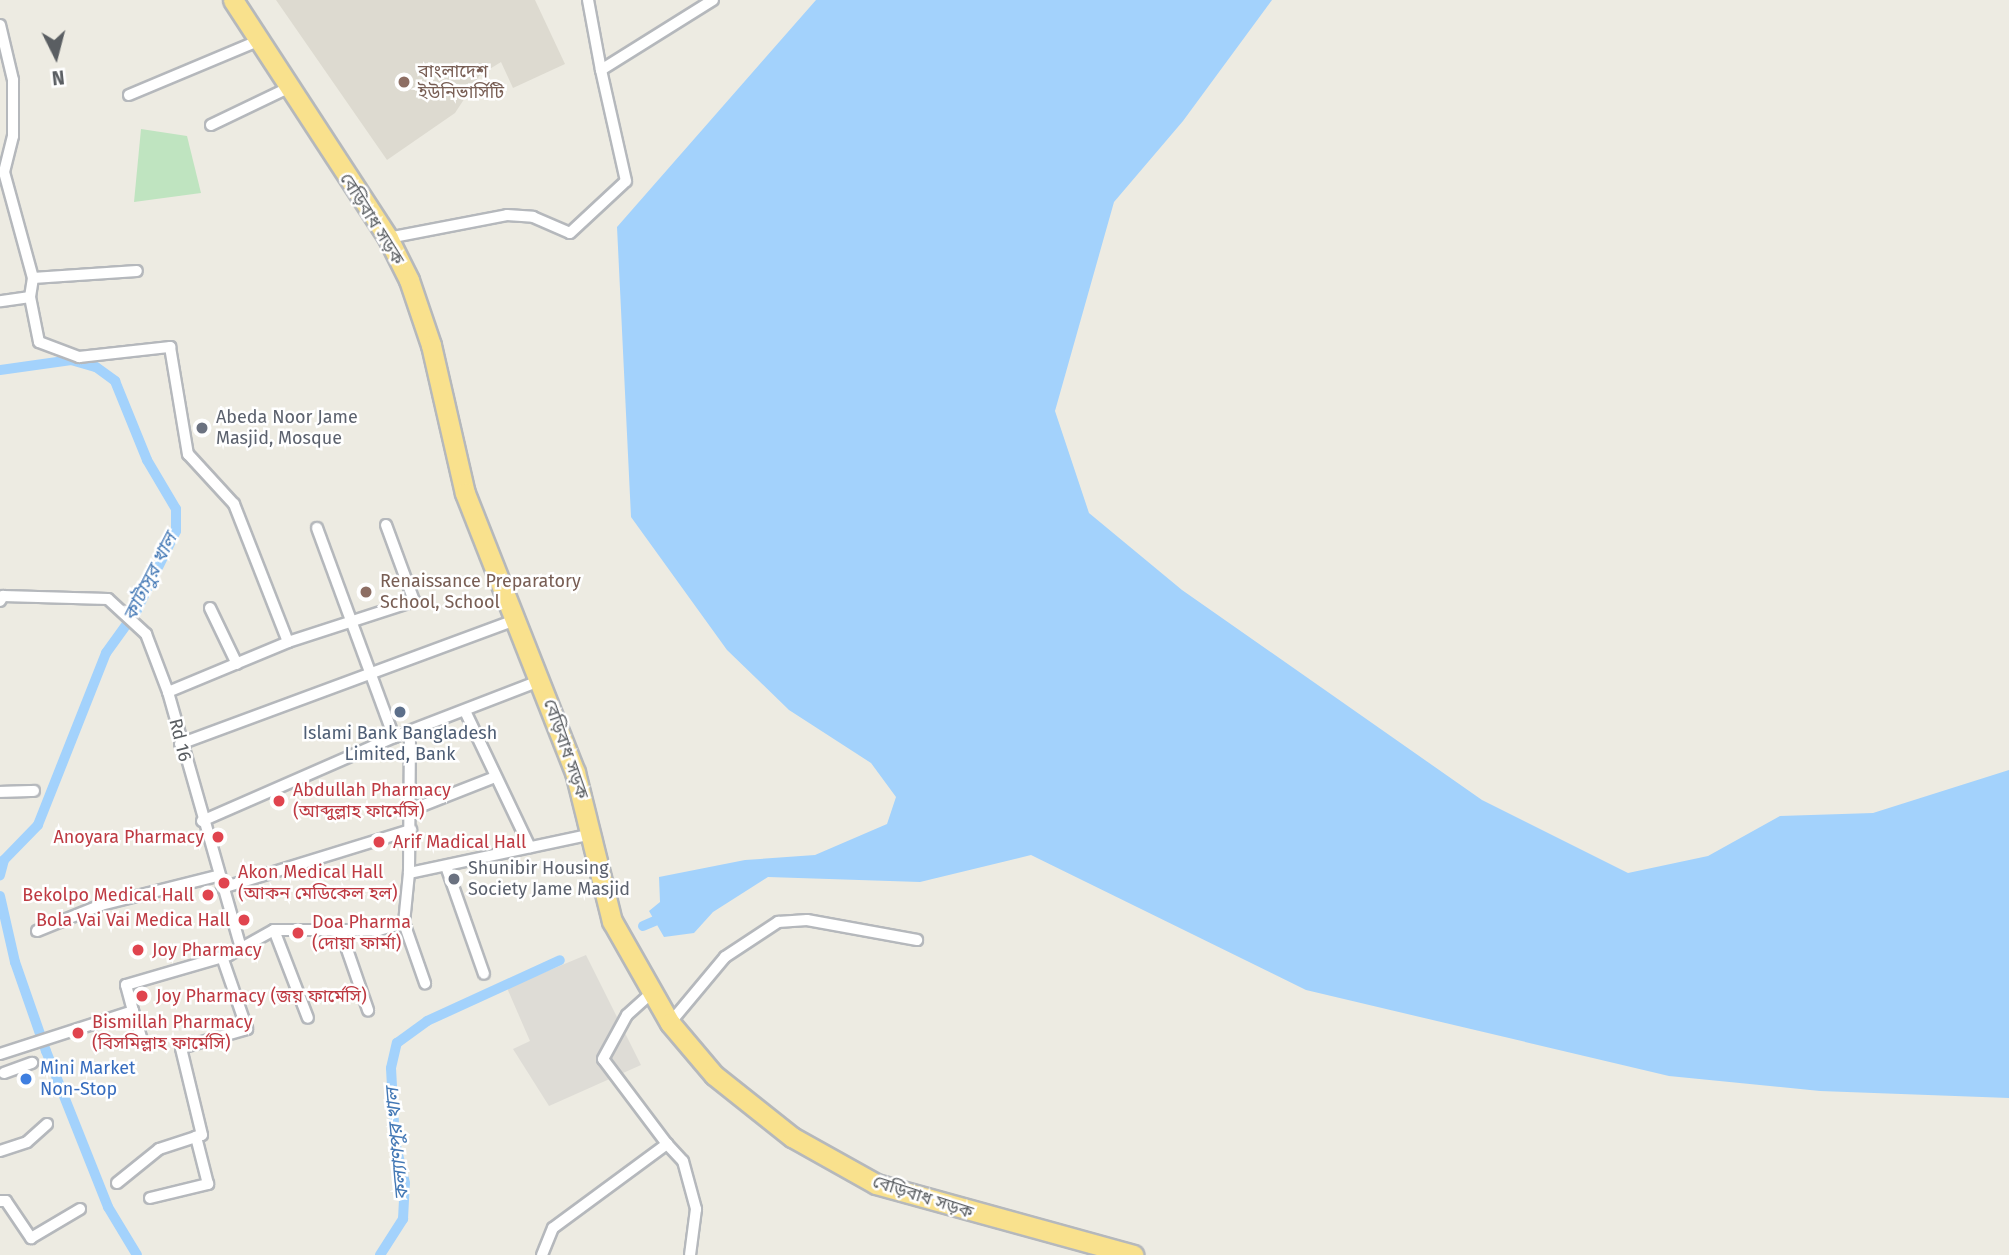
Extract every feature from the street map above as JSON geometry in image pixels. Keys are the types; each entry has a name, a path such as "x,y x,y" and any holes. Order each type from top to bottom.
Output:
{"highway":[{"name":"বেড়িবাধ সড়ক","path":"233,0 388,238 431,345 465,492 542,680 593,834 612,921 650,994 670,1023 714,1074 792,1137 876,1184 1133,1255"}],"street":[{"path":"388,238 507,215 533,217 570,233 626,181 588,0"},
{"path":"601,70 697,4 713,0"},
{"path":"0,25 13,80 13,136 4,172 33,278 30,297 39,342 79,356 170,347 185,447 193,463 234,504 288,642"},
{"path":"129,95 258,41"},
{"path":"211,125 288,88"},
{"path":"33,278 137,271"},
{"path":"0,301 30,297"},
{"path":"168,692 288,642 414,601 386,525"},
{"path":"317,528 349,621 394,737"},
{"name":"Rd 16","path":"0,601 3,596 55,596 112,603 146,634 168,692 217,876 240,948"},
{"path":"210,608 237,664"},
{"path":"180,744 368,671 516,620"},
{"path":"202,821 394,737 542,680"},
{"path":"465,711 530,847"},
{"path":"410,731 411,830 404,923 425,983"},
{"path":"411,810 495,777"},
{"path":"0,793 34,791"},
{"path":"222,888 411,830"},
{"path":"409,873 447,869 593,834"},
{"path":"447,869 484,974"},
{"path":"37,932 101,905 217,876"},
{"path":"670,1023 725,957 778,922 807,920 916,940"},
{"path":"143,1044 126,985 222,957 274,930 341,932 404,923"},
{"path":"274,930 308,1018"},
{"path":"341,932 368,1010"},
{"path":"117,1184 159,1149 202,1136 181,1048 247,1029 222,957"},
{"path":"650,994 626,1015 603,1059 683,1161 696,1209 690,1255"},
{"path":"0,1054 54,1034 132,1011"},
{"path":"4,1073 32,1063"},
{"path":"0,1152 27,1142 47,1124"},
{"path":"150,1198 208,1184 196,1137"},
{"path":"542,1255 553,1228 667,1144"},
{"path":"0,1201 6,1201 31,1238 80,1209"}],"shaded area":[{"name":"বাংলাদেশ ইউনিভার্সিটি","path":"276,0 535,0 565,64 513,88 501,62 480,75 455,113 387,160"},
{"path":"586,955 641,1065 549,1106 513,1049 530,1041 507,988"}],"green space":[{"path":"141,129 187,136 201,193 134,202"}],"water":[{"path":"816,0 1272,0 1183,121 1114,202 1055,411 1089,513 1182,590 1482,800 1628,873 1708,856 1780,816 1873,813 2009,770 2009,1098 1820,1091 1669,1076 1306,990 1031,855 920,882 768,877 713,912 694,933 664,937 649,911 660,902 659,877 745,860 815,855 887,824 896,797 871,763 789,710 727,650 631,517 617,227"}],"waterway":[{"name":"কাটাসুর খাল","path":"0,370 71,360 96,367 115,381 147,460 176,509 176,531 137,610 106,653 38,825 4,860 0,875"},
{"path":"0,896 15,962 46,1051 108,1207 137,1255"},
{"name":"কল্যাণপুর খাল","path":"643,926 655,921"},
{"name":"কল্যাণপুর খাল","path":"380,1255 403,1219 405,1183 395,1142 391,1068 397,1043 427,1021 560,960"}],"place":[{"name":"বাংলাদেশ ইউনিভার্সিটি","path":"404,82"},
{"name":"Abeda Noor Jame Masjid, Mosque","path":"202,428"},
{"name":"Renaissance Preparatory School, School","path":"366,592"},
{"name":"Islami Bank Bangladesh Limited, Bank","path":"400,712"},
{"name":"Abdullah Pharmacy (আব্দুল্লাহ ফার্মেসি)","path":"279,801"},
{"name":"Anoyara Pharmacy","path":"218,837"},
{"name":"Arif Madical Hall","path":"379,842"},
{"name":"Shunibir Housing Society Jame Masjid","path":"454,879"},
{"name":"Akon Medical Hall (আকন মেডিকেল হল)","path":"224,883"},
{"name":"Bekolpo Medical Hall","path":"208,895"},
{"name":"Bola Vai Vai Medica Hall","path":"244,920"},
{"name":"Doa Pharma (দোয়া ফার্মা)","path":"298,933"},
{"name":"Joy Pharmacy","path":"138,950"},
{"name":"Joy Pharmacy (জয় ফার্মেসি)","path":"142,996"},
{"name":"Bismillah Pharmacy (বিসমিল্লাহ ফার্মেসি)","path":"78,1033"},
{"name":"Mini Market Non-Stop","path":"26,1079"}]}
